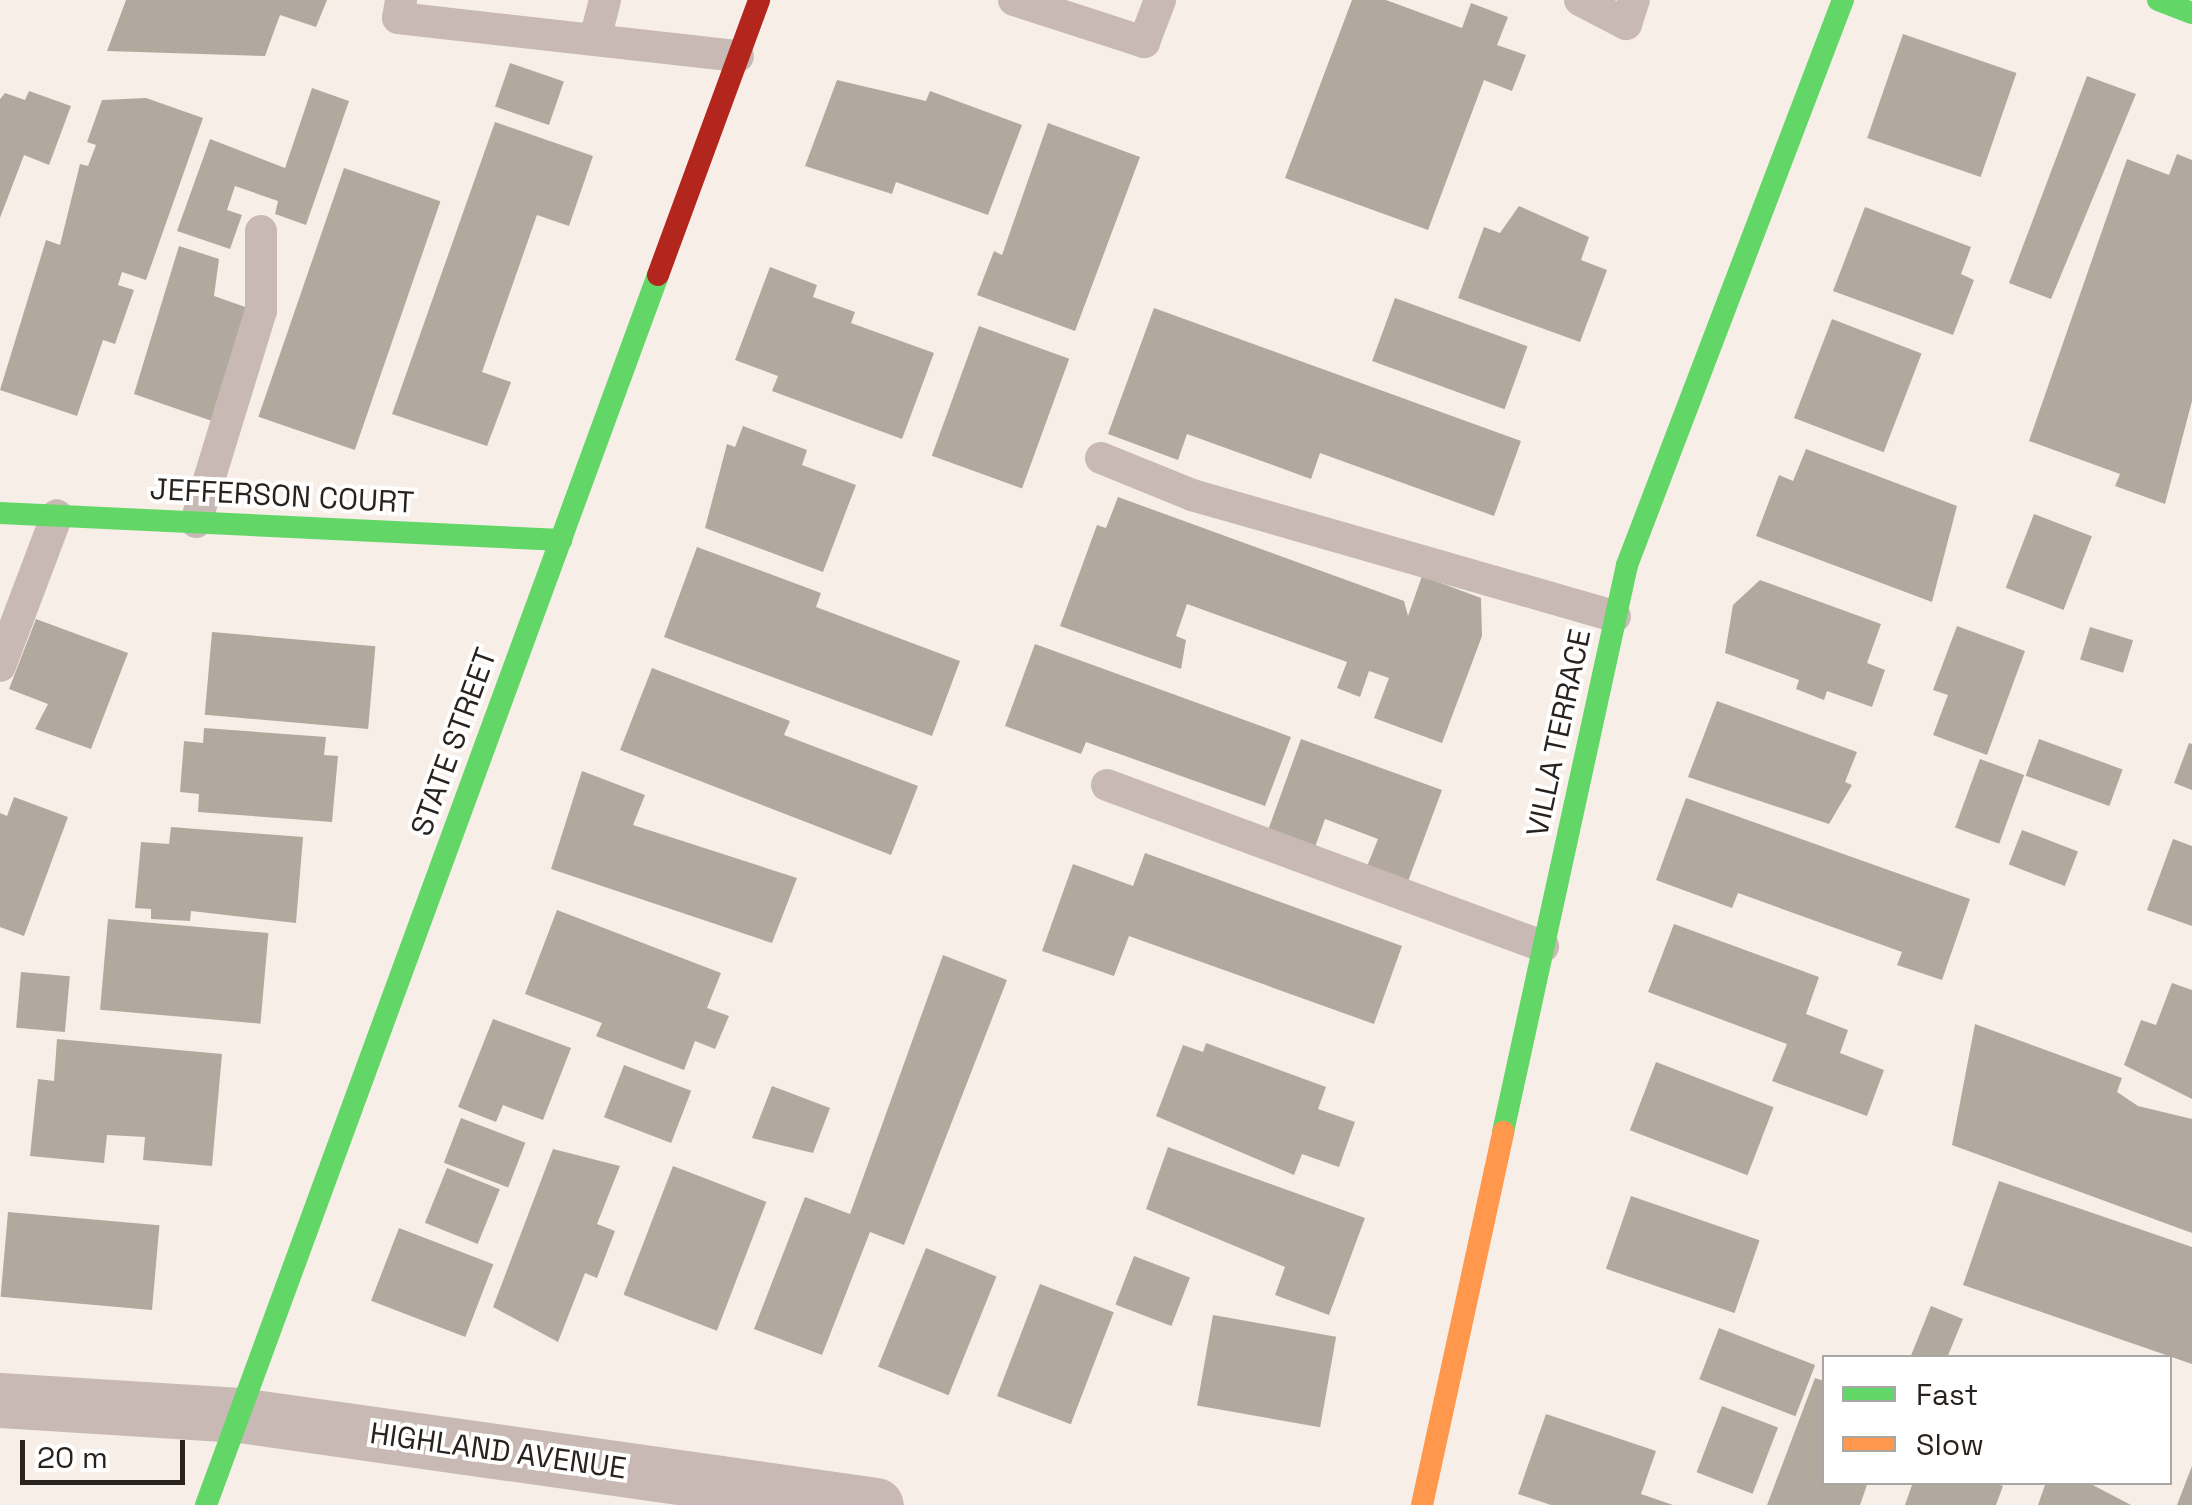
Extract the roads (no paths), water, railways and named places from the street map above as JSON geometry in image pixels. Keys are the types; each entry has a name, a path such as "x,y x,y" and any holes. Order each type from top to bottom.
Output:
{"street":[{"name":"STATE STREET","path":"206,1505 759,0"},
{"name":"VILLA TERRACE","path":"1422,1505 1627,565 1843,0"},
{"path":"2158,0 2192,13"},
{"name":"JEFFERSON COURT","path":"0,513 561,540"},
{"name":"HIGHLAND AVENUE","path":"0,1400 240,1415 662,1490 876,1505"}],"lane":[{"path":"401,0 398,18 738,56"},
{"path":"594,40 605,0"},
{"path":"1014,0 1144,42 1160,0"},
{"path":"1580,0 1626,24 1634,0"},
{"path":"196,522 260,311 260,231"},
{"path":"1101,458 1192,495 1615,616"},
{"path":"0,666 57,516"},
{"path":"1106,785 1543,946"}]}
